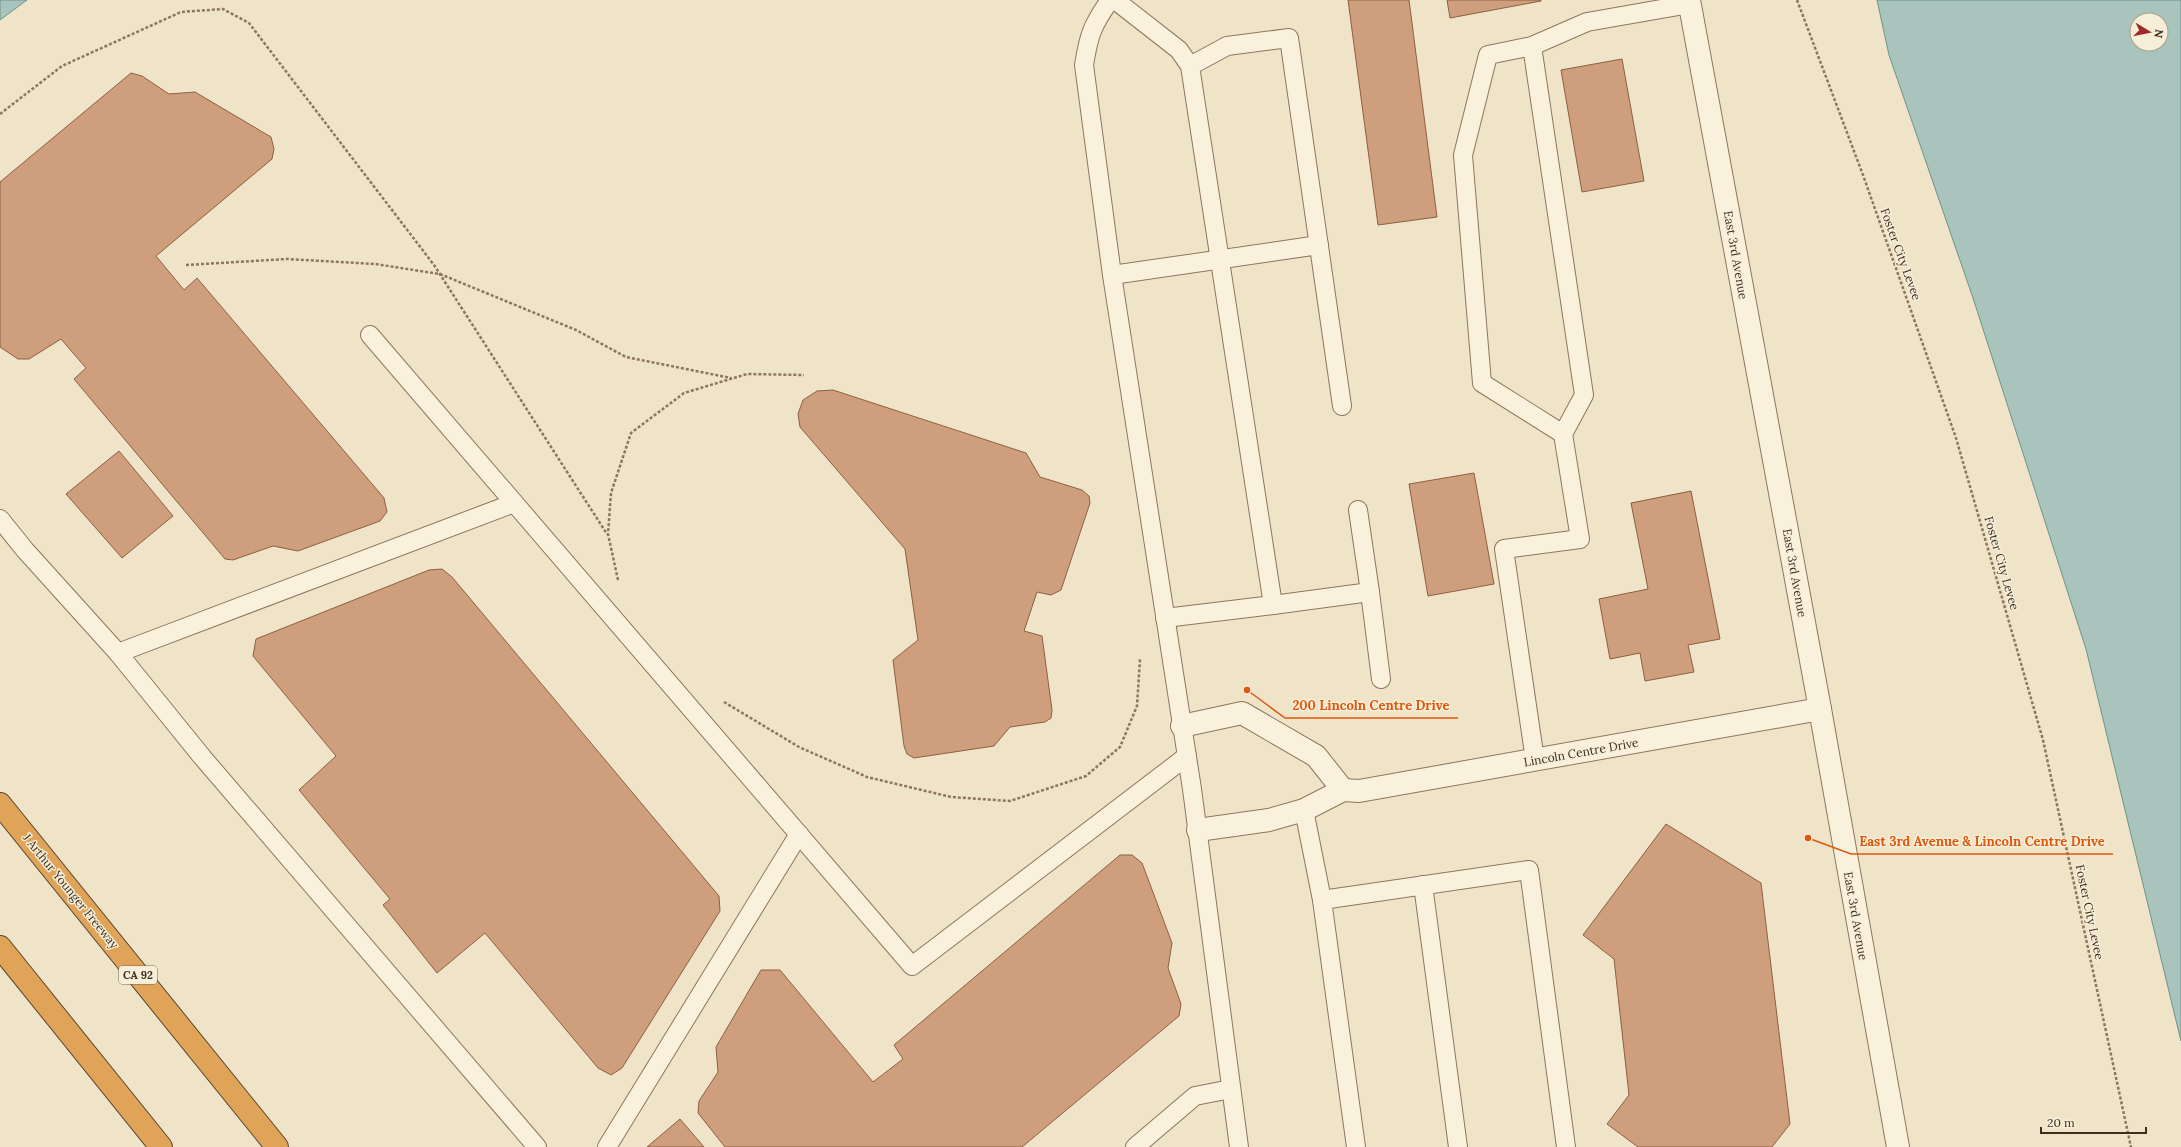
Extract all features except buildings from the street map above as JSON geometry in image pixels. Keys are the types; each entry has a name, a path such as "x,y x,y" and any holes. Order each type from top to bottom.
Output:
{"highway":[{"name":"J Arthur Younger Freeway","path":"0,804 277,1147"},
{"path":"0,947 161,1147"}],"street":[{"name":"East 3rd Avenue","path":"1689,2 1820,709 1898,1147"},
{"name":"Lincoln Centre Drive","path":"1198,830 1269,820 1304,810 1343,790 1359,791 1820,709"},
{"path":"1182,726 1242,713 1316,756 1343,790"}],"lane":[{"path":"1110,0 1095,21 1089,37 1084,65 1112,275 1198,830 1239,1147"},
{"path":"1116,0 1179,50 1190,66 1272,605"},
{"path":"1563,434 1482,383 1463,155 1488,55 1532,46 1587,22 1689,2"},
{"path":"1190,66 1227,46 1289,38 1342,406"},
{"path":"1532,46 1584,395 1563,434 1580,539 1504,549 1536,760"},
{"path":"1112,275 1319,245"},
{"path":"370,335 912,966 1187,756"},
{"path":"118,654 514,503"},
{"path":"1358,510 1381,679"},
{"path":"0,519 30,556 118,654 208,764 537,1147"},
{"path":"1165,618 1370,592"},
{"path":"1304,810 1322,900 1356,1147"},
{"path":"607,1147 798,834"},
{"path":"1322,900 1529,870 1566,1147"},
{"path":"1423,886 1458,1147"},
{"path":"1135,1147 1195,1096 1231,1089"}],"path":[{"name":"Foster City Levee","path":"1797,0 1863,175 1961,453 2043,740 2131,1147"},
{"path":"0,114 62,66 181,12 223,9 250,23 440,274 608,534"},
{"path":"186,265 287,259 375,264 440,274 576,330 626,357 731,378"},
{"path":"619,583 608,534 611,493 631,433 684,393 747,374 804,375"},
{"path":"719,698 799,747 867,777 951,797 1010,801 1086,776 1120,747 1138,706 1140,659"}],"water":[{"path":"0,0 27,0 0,20"},
{"path":"1877,0 2181,0 2181,1041 2086,649 1973,298 1889,55"}],"place":[{"name":"200 Lincoln Centre Drive","path":"1247,690"},
{"name":"East 3rd Avenue & Lincoln Centre Drive","path":"1808,838"}]}
